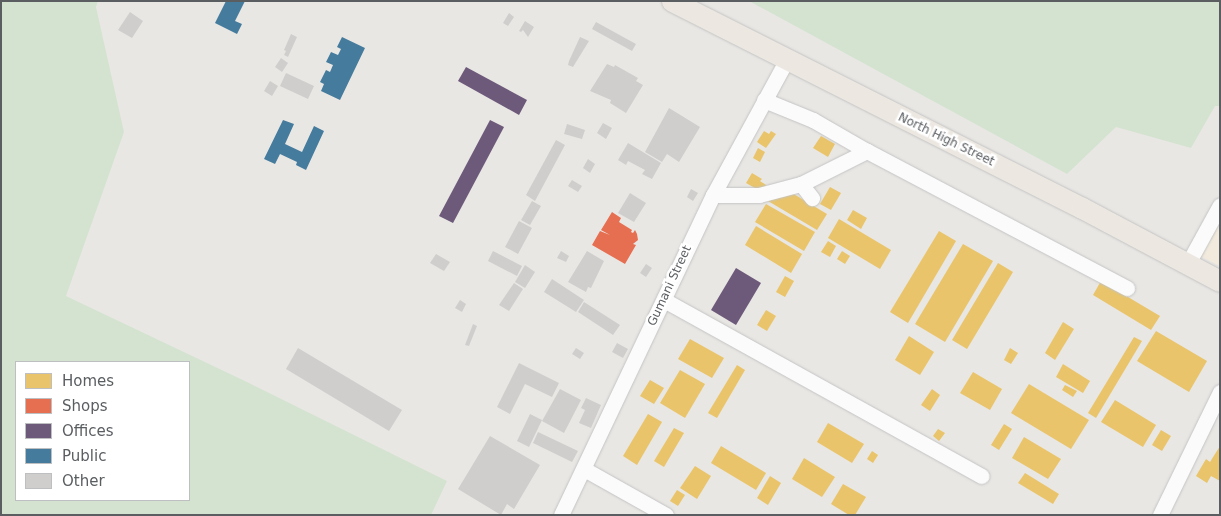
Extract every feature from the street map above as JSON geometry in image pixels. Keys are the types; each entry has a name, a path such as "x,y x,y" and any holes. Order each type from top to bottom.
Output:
{"highway":[{"name":"North High Street","path":"672,1 786,61 1082,208 1220,281"}],"street":[{"name":"Gumani Street","path":"561,515 713,195 786,61"},
{"path":"764,100 813,120 1003,224 1127,288"},
{"path":"713,195 759,195 801,184 867,151"},
{"path":"801,184 812,198"},
{"path":"1187,265 1220,205"},
{"path":"664,300 981,476"},
{"path":"1160,515 1220,392"},
{"path":"584,469 666,515"}],"shaded area":[{"path":"1220,215 1220,266 1198,255"}],"green space":[{"path":"1,1 98,1 96,7 124,132 66,296 247,382 447,481 431,515 1,515"},
{"path":"749,1 1220,1 1220,106 1215,106 1191,148 1116,127 1067,174"}],"building: Homes":[{"path":"764,131 769,134 771,131 776,134 766,148 757,142"},
{"path":"821,136 835,144 828,157 813,148"},
{"path":"758,148 765,152 760,162 753,158"},
{"path":"752,173 762,179 760,181 766,185 762,192 746,183"},
{"path":"777,184 827,214 817,230 768,201"},
{"path":"830,187 841,193 831,210 820,204"},
{"path":"766,204 815,232 804,251 755,222"},
{"path":"853,210 867,218 861,229 847,220"},
{"path":"839,219 891,250 880,269 828,238"},
{"path":"756,226 802,254 791,273 745,245"},
{"path":"939,231 956,241 908,323 890,312"},
{"path":"828,241 836,246 830,257 821,252"},
{"path":"963,244 993,261 945,342 915,324"},
{"path":"842,251 850,256 845,264 837,259"},
{"path":"998,263 1013,272 967,349 952,340"},
{"path":"785,276 794,281 785,297 776,292"},
{"path":"1101,281 1160,316 1151,330 1093,295"},
{"path":"766,310 776,316 767,331 757,325"},
{"path":"1063,322 1074,329 1055,360 1045,353"},
{"path":"1156,331 1207,361 1189,392 1137,361"},
{"path":"909,336 934,352 920,375 895,360"},
{"path":"1134,337 1142,341 1096,418 1088,413"},
{"path":"690,339 724,358 712,378 678,359"},
{"path":"1010,348 1018,353 1011,364 1004,360"},
{"path":"1063,364 1090,381 1083,393 1056,377"},
{"path":"737,365 745,370 717,418 708,413"},
{"path":"680,370 705,384 685,418 660,403"},
{"path":"973,372 1002,389 990,410 960,393"},
{"path":"650,380 664,388 654,404 640,396"},
{"path":"1029,384 1089,420 1071,449 1011,413"},
{"path":"1065,385 1077,391 1073,397 1062,390"},
{"path":"932,389 940,395 930,411 921,405"},
{"path":"1115,400 1156,425 1143,447 1101,422"},
{"path":"648,414 662,422 637,465 623,456"},
{"path":"828,423 864,444 852,463 817,442"},
{"path":"1004,424 1012,429 999,450 991,445"},
{"path":"674,428 684,433 664,467 654,461"},
{"path":"938,429 945,433 939,441 933,436"},
{"path":"1161,430 1171,436 1162,451 1152,445"},
{"path":"1024,437 1061,459 1048,479 1012,458"},
{"path":"721,446 766,473 756,490 711,463"},
{"path":"1220,446 1220,481 1211,476 1207,483 1196,476 1206,459 1210,462"},
{"path":"872,451 878,455 873,463 867,459"},
{"path":"804,458 835,477 822,497 792,479"},
{"path":"695,466 711,476 697,499 680,488"},
{"path":"1025,473 1059,494 1053,504 1018,483"},
{"path":"770,476 781,483 768,505 757,498"},
{"path":"843,484 866,497 855,515 849,515 831,504"},
{"path":"677,490 685,495 678,506 670,501"}],"building: Shops":[{"path":"612,212 621,218 619,222 632,230 631,232 633,233 635,230 637,234 638,240 633,244 636,245 625,264 592,245 600,231 610,235 601,230"}],"building: Offices":[{"path":"466,67 527,100 519,115 458,81"},
{"path":"490,120 504,127 453,223 439,216"},
{"path":"736,268 761,283 736,325 711,310"}],"building: Public":[{"path":"226,1 245,1 235,21 242,24 237,34 215,23"},
{"path":"342,37 365,48 340,100 321,91 324,84 320,82 326,70 330,72 333,65 326,62 331,52 338,55 341,49 337,47"},
{"path":"283,120 294,124 285,144 302,152 314,126 324,131 306,170 296,165 297,162 280,154 275,164 264,159"}],"building: Other":[{"path":"130,12 143,21 132,38 118,30"},
{"path":"509,13 514,17 508,26 503,23"},
{"path":"525,21 534,27 528,37 523,30 519,31"},
{"path":"596,22 636,44 632,51 592,29"},
{"path":"291,34 297,37 288,57 284,55 286,51 284,50"},
{"path":"580,37 589,41 573,67 568,65"},
{"path":"281,58 288,63 282,72 275,67"},
{"path":"607,64 614,67 615,65 638,78 636,81 643,85 626,113 610,103 611,100 590,91"},
{"path":"286,73 314,86 308,99 280,86"},
{"path":"270,81 278,86 272,96 264,91"},
{"path":"669,108 700,127 679,162 667,154 662,162 645,152"},
{"path":"603,123 612,128 606,139 597,133"},
{"path":"567,124 585,130 582,139 564,134"},
{"path":"556,140 565,145 535,201 526,195"},
{"path":"628,143 661,163 652,179 642,174 645,170 628,161 626,165 618,160"},
{"path":"588,159 595,164 590,173 583,168"},
{"path":"572,180 582,186 578,192 568,186"},
{"path":"691,189 698,193 693,201 687,197"},
{"path":"630,193 646,203 634,222 618,213"},
{"path":"532,201 541,206 530,225 521,220"},
{"path":"519,221 532,228 518,254 505,247"},
{"path":"493,251 522,266 517,276 488,261"},
{"path":"561,251 569,256 566,262 557,258"},
{"path":"587,251 604,261 591,288 588,287 586,292 568,282"},
{"path":"436,254 450,262 444,271 430,263"},
{"path":"646,264 652,268 646,277 640,273"},
{"path":"525,265 535,272 525,288 515,282"},
{"path":"552,279 584,300 576,312 544,292"},
{"path":"514,283 523,289 509,311 499,305"},
{"path":"460,300 466,304 462,312 455,308"},
{"path":"584,302 620,325 613,335 578,312"},
{"path":"473,324 477,326 469,346 465,345"},
{"path":"617,343 628,349 623,358 612,352"},
{"path":"298,348 402,410 389,431 286,369"},
{"path":"576,348 584,353 580,359 572,354"},
{"path":"519,363 559,383 552,397 525,384 510,414 497,407"},
{"path":"560,389 581,400 564,433 542,421"},
{"path":"586,398 601,405 591,428 579,423 585,410 581,408"},
{"path":"530,414 542,420 529,447 517,441"},
{"path":"538,432 578,451 572,462 533,443"},
{"path":"490,436 540,465 514,509 507,504 501,515 458,489"}]}
